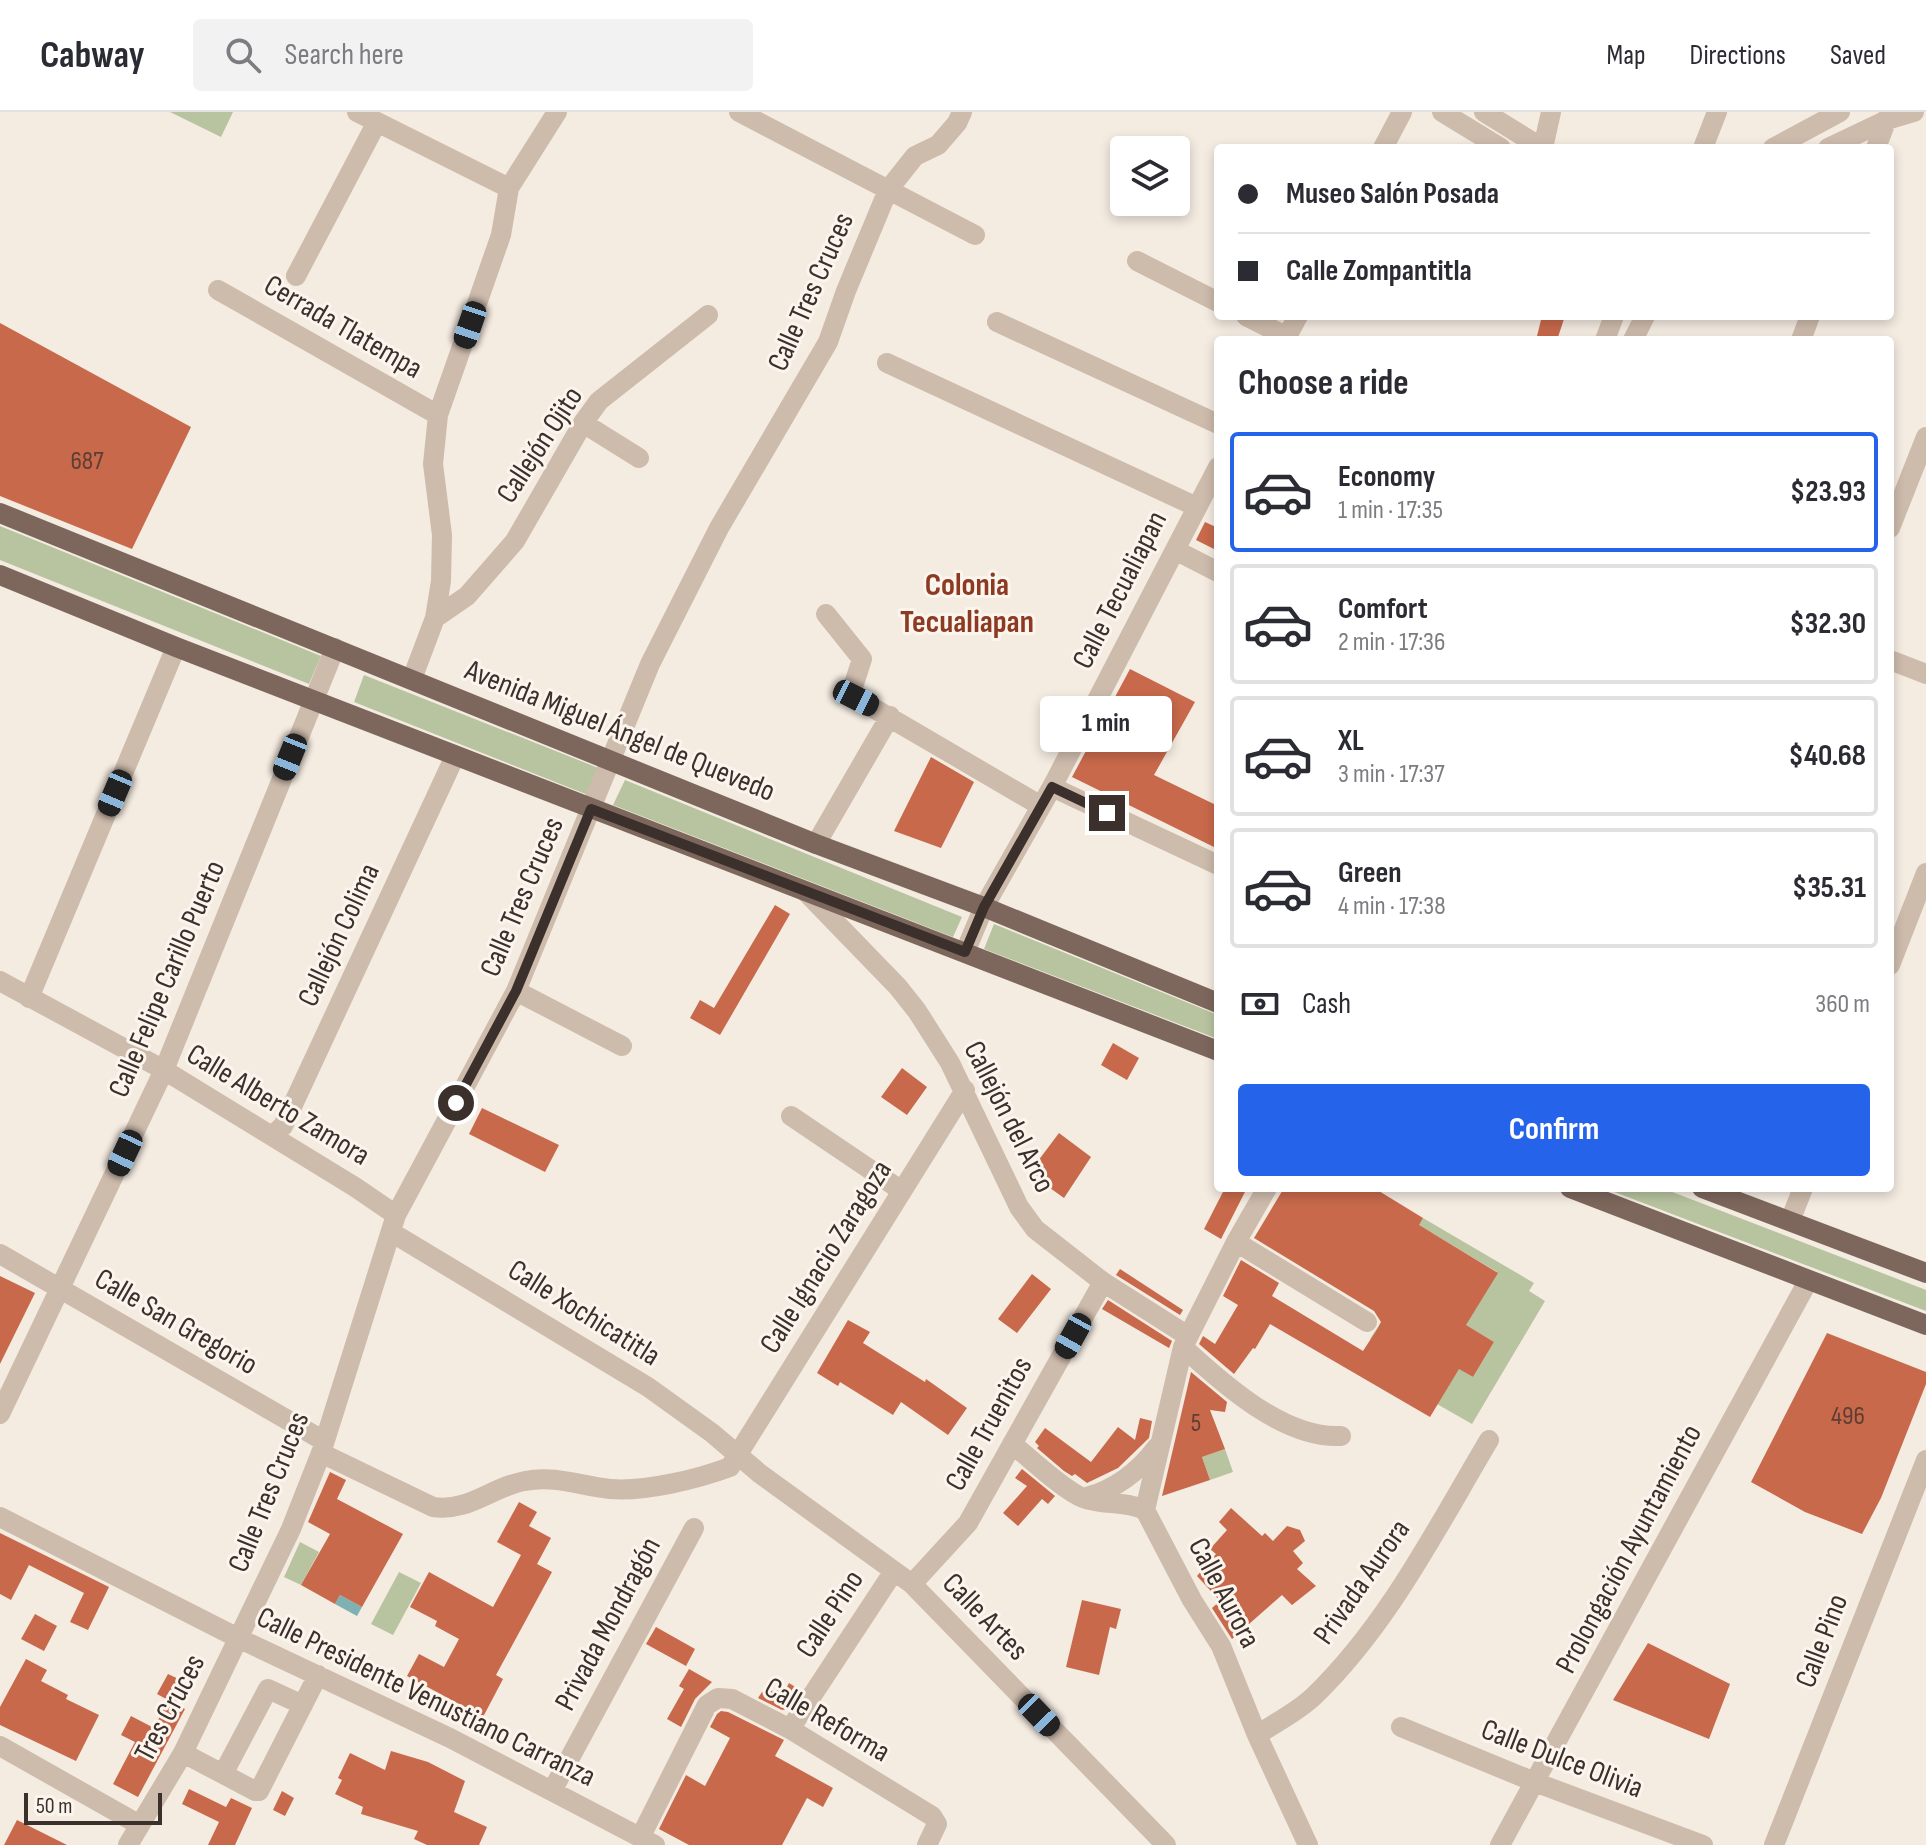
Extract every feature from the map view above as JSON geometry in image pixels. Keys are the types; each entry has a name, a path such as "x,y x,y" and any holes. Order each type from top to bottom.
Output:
{"main road":[{"name":"Avenida Miguel Ángel de Quevedo","path":"0,513 613,759 816,844 984,907 1214,1001"},
{"path":"0,575 176,647 1214,1049"},
{"path":"1580,1192 1926,1325"},
{"path":"1713,1192 1926,1273"}],"street":[{"path":"357,112 509,188"},
{"path":"412,679 435,618 441,581 442,535 433,464 438,415 501,235 509,188 557,112"},
{"path":"739,112 975,235"},
{"name":"Calle Tres Cruces","path":"240,1639 291,1529 322,1447 394,1224 516,991 650,664 719,528 828,342 888,190 915,156 938,145 957,123 962,112"},
{"path":"1385,144 1402,112"},
{"path":"1442,112 1494,144"},
{"path":"1484,112 1536,144"},
{"path":"1544,144 1551,112"},
{"path":"1705,144 1717,112"},
{"path":"1780,144 1840,112"},
{"path":"1836,144 1888,116 1914,112"},
{"path":"1878,144 1888,116"},
{"path":"296,276 377,122"},
{"path":"1137,261 1214,300"},
{"name":"Cerrada Tlatempa","path":"218,290 438,415"},
{"name":"Callejón Ojito","path":"435,618 467,596 515,541 583,423 599,401 708,315"},
{"path":"1253,320 1282,336"},
{"path":"997,322 1214,422"},
{"path":"887,363 1197,507"},
{"path":"583,423 639,458"},
{"path":"1894,518 1926,437"},
{"name":"Calle Tecualiapan","path":"965,952 984,907 1052,787 1214,475"},
{"path":"1175,550 1214,570"},
{"path":"826,614 862,659 851,693 856,698 1041,806"},
{"path":"29,998 176,647"},
{"name":"Calle Felipe Carillo Puerto","path":"0,1414 164,1070 335,648"},
{"path":"1894,662 1926,674"},
{"path":"816,844 890,716"},
{"name":"Callejón Colima","path":"272,1136 283,1126 455,756"},
{"path":"1052,787 1214,863"},
{"path":"1894,955 1926,873"},
{"name":"Callejón del Arco","path":"806,892 898,987 934,1037 965,1090 1026,1218 1045,1240 1185,1342 1223,1381 1286,1423 1316,1435 1341,1436"},
{"name":"Calle Alberto Zamora","path":"0,981 164,1070 272,1136 394,1224"},
{"path":"516,991 622,1046"},
{"name":"Calle Ignacio Zaragoza","path":"740,1455 965,1090"},
{"path":"791,1116 902,1191"},
{"path":"1012,1444 1083,1498 1125,1503 1145,1510 1185,1342 1265,1192"},
{"path":"1790,1221 1801,1192"},
{"name":"Calle Xochicatitla","path":"394,1224 612,1363 683,1411 740,1455"},
{"path":"1236,1242 1367,1322"},
{"name":"Calle San Gregorio","path":"0,1254 322,1447 433,1507 449,1509 464,1506 524,1481 549,1478 612,1489 640,1488 714,1473 730,1467 740,1455"},
{"name":"Prolongación Ayuntamiento","path":"1500,1845 1537,1783 1808,1281"},
{"name":"Calle Truenitos","path":"912,1584 968,1523 1103,1282"},
{"name":"Privada Aurora","path":"1257,1735 1311,1699 1362,1642 1399,1590 1489,1440"},
{"path":"1083,1498 1123,1481 1161,1442"},
{"name":"Calle Artes","path":"740,1455 759,1473 912,1584 1166,1845"},
{"name":"Calle Pino","path":"1774,1845 1926,1460"},
{"name":"Calle Aurora","path":"1145,1510 1192,1600 1221,1646 1278,1779 1301,1842"},
{"name":"Calle Presidente Venustiano Carranza","path":"0,1517 240,1639 450,1738 648,1841"},
{"name":"Privada Mondragón","path":"552,1791 694,1528"},
{"name":"Calle Pino","path":"790,1729 894,1571"},
{"name":"Tres Cruces","path":"128,1845 183,1753 240,1639"},
{"path":"183,1753 259,1791 318,1675"},
{"path":"223,1774 268,1689 303,1705"},
{"name":"Calle Reforma","path":"648,1841 707,1705 718,1698 732,1699 790,1729 932,1816 937,1824 927,1845"},
{"name":"Calle Dulce Olivia","path":"1401,1727 1537,1783 1703,1845"},
{"path":"0,1746 138,1824"}],"green space":[{"path":"170,112 233,112 221,137"},
{"path":"0,526 321,656 309,684 0,560"},
{"path":"364,675 601,769 588,795 354,702"},
{"path":"625,780 962,917 953,937 613,805"},
{"path":"994,924 1214,1013 1214,1037 984,949"},
{"path":"1614,1192 1672,1192 1926,1290 1926,1311"},
{"path":"1423,1218 1534,1283 1529,1291 1545,1301 1472,1424 1437,1404 1448,1386 1370,1339 1381,1322 1473,1377 1494,1342 1408,1291 1497,1272 1432,1233 1389,1274"},
{"path":"1225,1449 1233,1472 1210,1480 1202,1457"},
{"path":"300,1542 319,1552 301,1585 284,1577"},
{"path":"399,1572 421,1583 393,1635 371,1624"}],"water":[{"path":"340,1595 362,1607 357,1616 335,1604"}],"building":[{"path":"1541,320 1564,320 1558,336 1537,336"},
{"path":"0,323 191,427 132,549 0,496"},
{"path":"1205,522 1214,526 1214,549 1196,540"},
{"path":"1130,669 1195,702 1154,775 1214,804 1214,847 1072,777"},
{"path":"931,757 974,782 941,848 894,831"},
{"path":"775,905 790,914 720,1035 690,1018 700,1000 714,1008"},
{"path":"1113,1043 1139,1058 1127,1080 1101,1065"},
{"path":"902,1068 927,1087 907,1115 881,1097"},
{"path":"482,1108 559,1145 545,1172 469,1134"},
{"path":"1059,1133 1091,1157 1064,1198 1029,1173"},
{"path":"1223,1192 1245,1192 1221,1239 1204,1229"},
{"path":"1282,1192 1381,1192 1423,1218 1419,1225 1498,1273 1466,1325 1494,1342 1473,1377 1459,1369 1430,1417 1270,1324 1255,1349 1234,1374 1199,1344 1203,1336 1215,1344 1238,1305 1223,1296 1241,1260 1279,1283 1272,1296 1363,1351 1381,1322 1374,1311 1254,1238"},
{"path":"1120,1269 1183,1310 1180,1315 1116,1275"},
{"path":"1032,1274 1051,1289 1017,1333 998,1319"},
{"path":"0,1276 35,1293 0,1364"},
{"path":"1108,1300 1172,1341 1169,1348 1102,1309"},
{"path":"848,1320 870,1332 863,1343 925,1382 926,1379 967,1408 948,1435 901,1402 893,1415 840,1382 838,1386 817,1373"},
{"path":"1827,1333 1926,1372 1926,1384 1881,1498 1862,1534 1805,1512 1751,1482"},
{"path":"1191,1372 1227,1402 1225,1412 1210,1410 1225,1449 1202,1457 1210,1480 1162,1496"},
{"path":"1140,1418 1152,1421 1149,1438 1118,1468 1087,1483 1075,1474 1072,1476 1064,1471 1037,1448 1039,1446 1035,1442 1045,1428 1091,1462 1118,1427 1135,1440"},
{"path":"1022,1469 1055,1496 1048,1504 1042,1499 1018,1526 1003,1513 1027,1486 1015,1478"},
{"path":"330,1472 346,1480 337,1499 403,1534 362,1607 340,1595 335,1604 301,1585 330,1534 308,1522"},
{"path":"519,1502 537,1512 529,1526 551,1538 537,1564 552,1572 496,1675 503,1679 483,1717 407,1676 419,1654 444,1667 459,1639 435,1626 437,1621 410,1607 429,1572 493,1607 521,1555 497,1542"},
{"path":"1231,1508 1262,1536 1265,1533 1273,1541 1287,1526 1300,1530 1305,1541 1293,1551 1303,1563 1297,1569 1316,1586 1292,1605 1282,1595 1232,1639 1212,1608 1220,1601 1197,1576 1216,1554 1210,1549 1227,1530 1219,1522"},
{"path":"0,1533 109,1587 88,1630 70,1622 84,1593 29,1565 11,1600 0,1594"},
{"path":"1082,1600 1121,1609 1116,1629 1110,1627 1099,1675 1066,1667"},
{"path":"35,1614 57,1626 44,1651 21,1639"},
{"path":"656,1627 695,1649 686,1666 646,1644"},
{"path":"1648,1643 1730,1684 1709,1739 1613,1700"},
{"path":"26,1659 47,1670 41,1681 68,1695 66,1699 99,1715 76,1761 0,1725 0,1707"},
{"path":"689,1669 712,1682 695,1699 681,1727 667,1719 684,1689 679,1686"},
{"path":"168,1674 187,1683 176,1704 185,1709 138,1797 113,1784 135,1742 121,1735 131,1716 154,1728 168,1700 157,1694"},
{"path":"789,1683 800,1690 787,1709 782,1710 758,1698 762,1692 786,1689"},
{"path":"721,1711 784,1740 775,1756 833,1788 823,1807 807,1798 782,1845 689,1845 659,1829 686,1775 705,1786 730,1738 710,1727"},
{"path":"391,1751 428,1762 465,1781 454,1812 487,1827 479,1845 427,1845 414,1839 418,1831 361,1814 363,1807 335,1794 342,1780 338,1778 350,1753 385,1770"},
{"path":"189,1789 226,1807 231,1798 252,1808 235,1845 208,1845 219,1822 182,1804"},
{"path":"282,1791 294,1798 285,1816 273,1810"},
{"path":"17,1820 67,1845 4,1845"}],"district":[{"name":"Colonia Tecualiapan","path":"967,604"}],"route":[{"path":"456,1103 516,991 591,809 965,952 984,907 1052,787 1107,813"}]}
